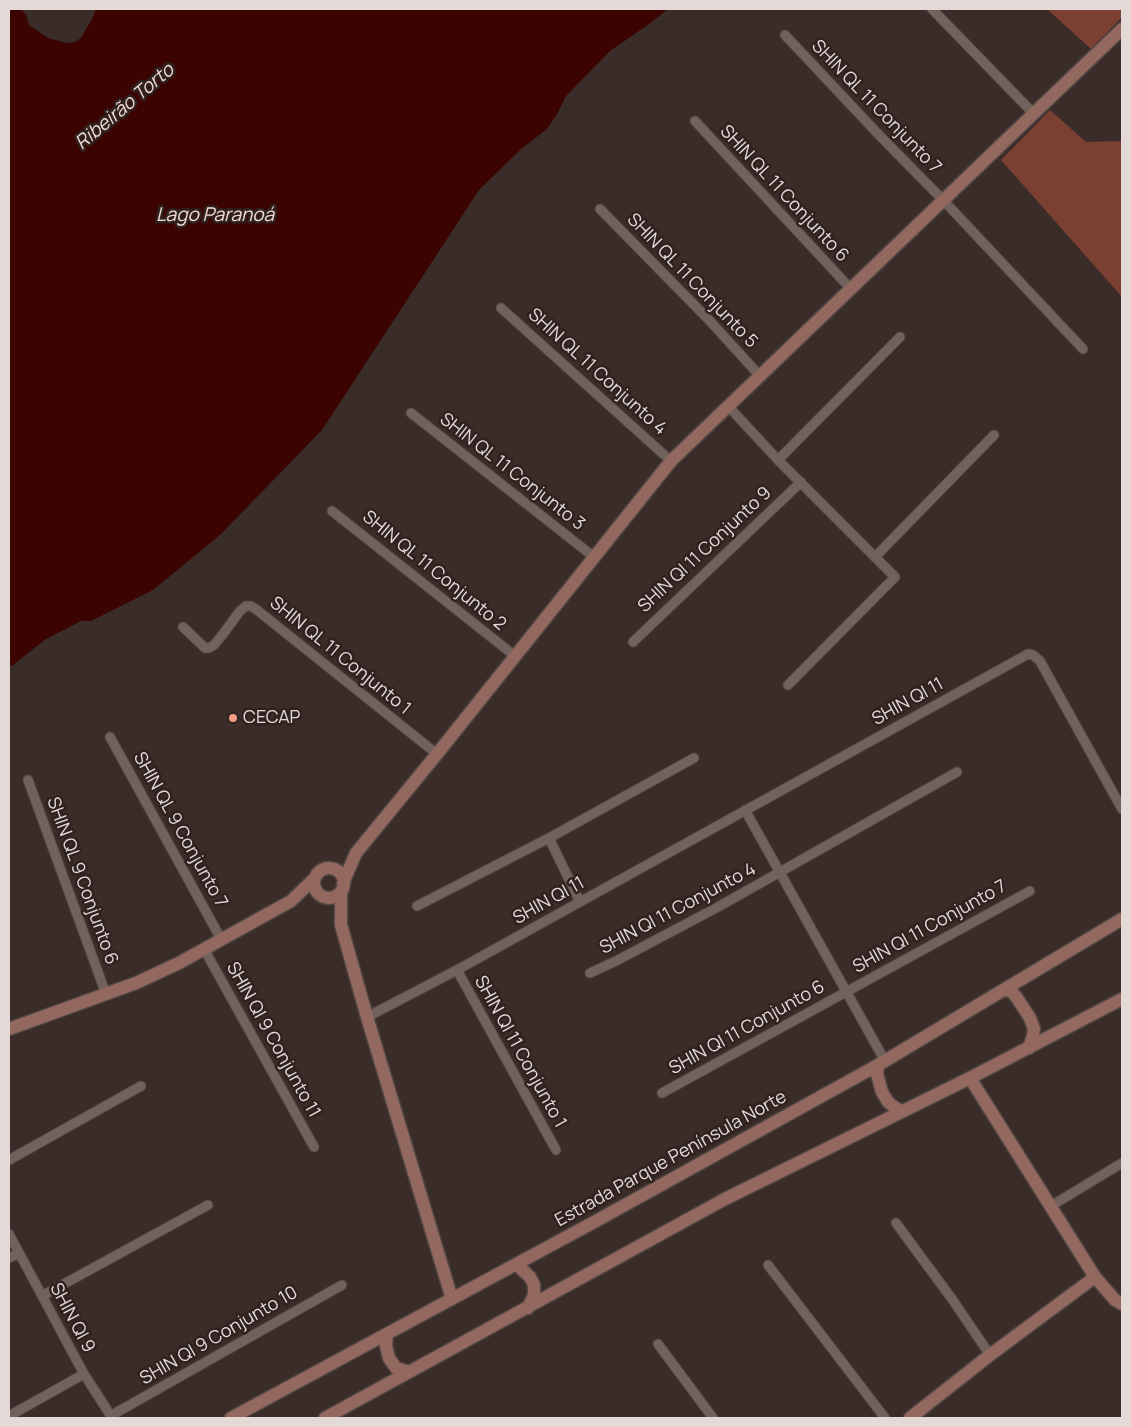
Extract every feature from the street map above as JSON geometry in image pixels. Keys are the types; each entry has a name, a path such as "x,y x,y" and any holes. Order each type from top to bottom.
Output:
{"street":[{"path":"932,9 1034,114"},
{"path":"291,901 336,896 342,887 356,853 671,461 1122,28"},
{"name":"SHIN QL 11 Conjunto 7","path":"785,35 1083,349"},
{"name":"SHIN QL 11 Conjunto 6","path":"695,121 850,288"},
{"name":"SHIN QL 11 Conjunto 5","path":"600,209 709,320 760,376"},
{"name":"SHIN QL 11 Conjunto 4","path":"501,308 671,461"},
{"path":"778,460 900,337"},
{"path":"728,406 778,460 895,577 788,685"},
{"name":"SHIN QL 11 Conjunto 3","path":"411,413 594,557"},
{"path":"875,557 994,435"},
{"name":"SHIN QI 11 Conjunto 9","path":"633,642 801,482"},
{"name":"SHIN QL 11 Conjunto 2","path":"332,511 514,656"},
{"name":"SHIN QL 11 Conjunto 1","path":"183,627 205,648 209,648 219,640 240,611 246,606 251,606 437,754"},
{"name":"SHIN QI 11","path":"367,1017 457,970 1028,654 1040,660 1122,809"},
{"name":"SHIN QL 9 Conjunto 7","path":"110,737 221,939"},
{"path":"417,906 549,838 694,758"},
{"name":"SHIN QI 11 Conjunto 4","path":"590,973 616,962 780,873 958,772"},
{"name":"SHIN QL 9 Conjunto 6","path":"28,780 106,994"},
{"path":"745,810 847,992 882,1063 877,1074 882,1092 888,1102 901,1111"},
{"path":"549,838 580,902"},
{"path":"9,1029 158,974 291,901 323,870 356,853"},
{"path":"329,868 339,873 342,877 341,925"},
{"path":"314,879 314,887 318,894 323,897 341,925 452,1299"},
{"name":"SHIN QI 11 Conjunto 7","path":"847,992 1030,891"},
{"name":"Estrada Parque Península Norte","path":"231,1418 882,1063 1122,919"},
{"name":"SHIN QI 9 Conjunto 11","path":"204,949 314,1147"},
{"name":"SHIN QI 11 Conjunto 1","path":"457,970 556,1150"},
{"path":"1006,989 1017,998 1030,1018 1034,1029 1029,1048"},
{"name":"SHIN QI 11 Conjunto 6","path":"662,1093 847,992"},
{"path":"325,1418 725,1200 1122,1000"},
{"path":"970,1078 1095,1277 1115,1300 1122,1304"},
{"path":"9,1160 141,1086"},
{"path":"1051,1206 1122,1163"},
{"path":"42,1296 208,1205"},
{"path":"896,1223 952,1299 990,1355"},
{"name":"SHIN QI 9","path":"9,1234 84,1374 112,1415"},
{"path":"9,1258 19,1253"},
{"path":"516,1264 530,1277 534,1285 534,1295 528,1308"},
{"path":"768,1265 885,1418"},
{"path":"910,1418 990,1355 1095,1277"},
{"name":"SHIN QI 9 Conjunto 10","path":"112,1415 342,1285"},
{"path":"387,1334 386,1346 389,1358 396,1368 409,1372"},
{"path":"658,1344 713,1418"},
{"path":"9,1416 84,1374"}],"shaded area":[{"path":"1047,9 1122,9 1122,17 1091,49"},
{"path":"1050,110 1086,142 1122,141 1122,297 1001,160"}],"water":[{"name":"Lago Paranoá","path":"9,9 21,9 26,15 29,25 48,38 66,43 75,42 81,38 96,9 668,9 610,51 566,96 547,129 521,149 479,190 322,430 220,535 153,590 91,621 81,621 46,639 13,665 9,666"}],"place":[{"name":"CECAP","path":"233,718"}],"water label":[{"name":"Ribeirão Torto","path":"125,107"}]}
